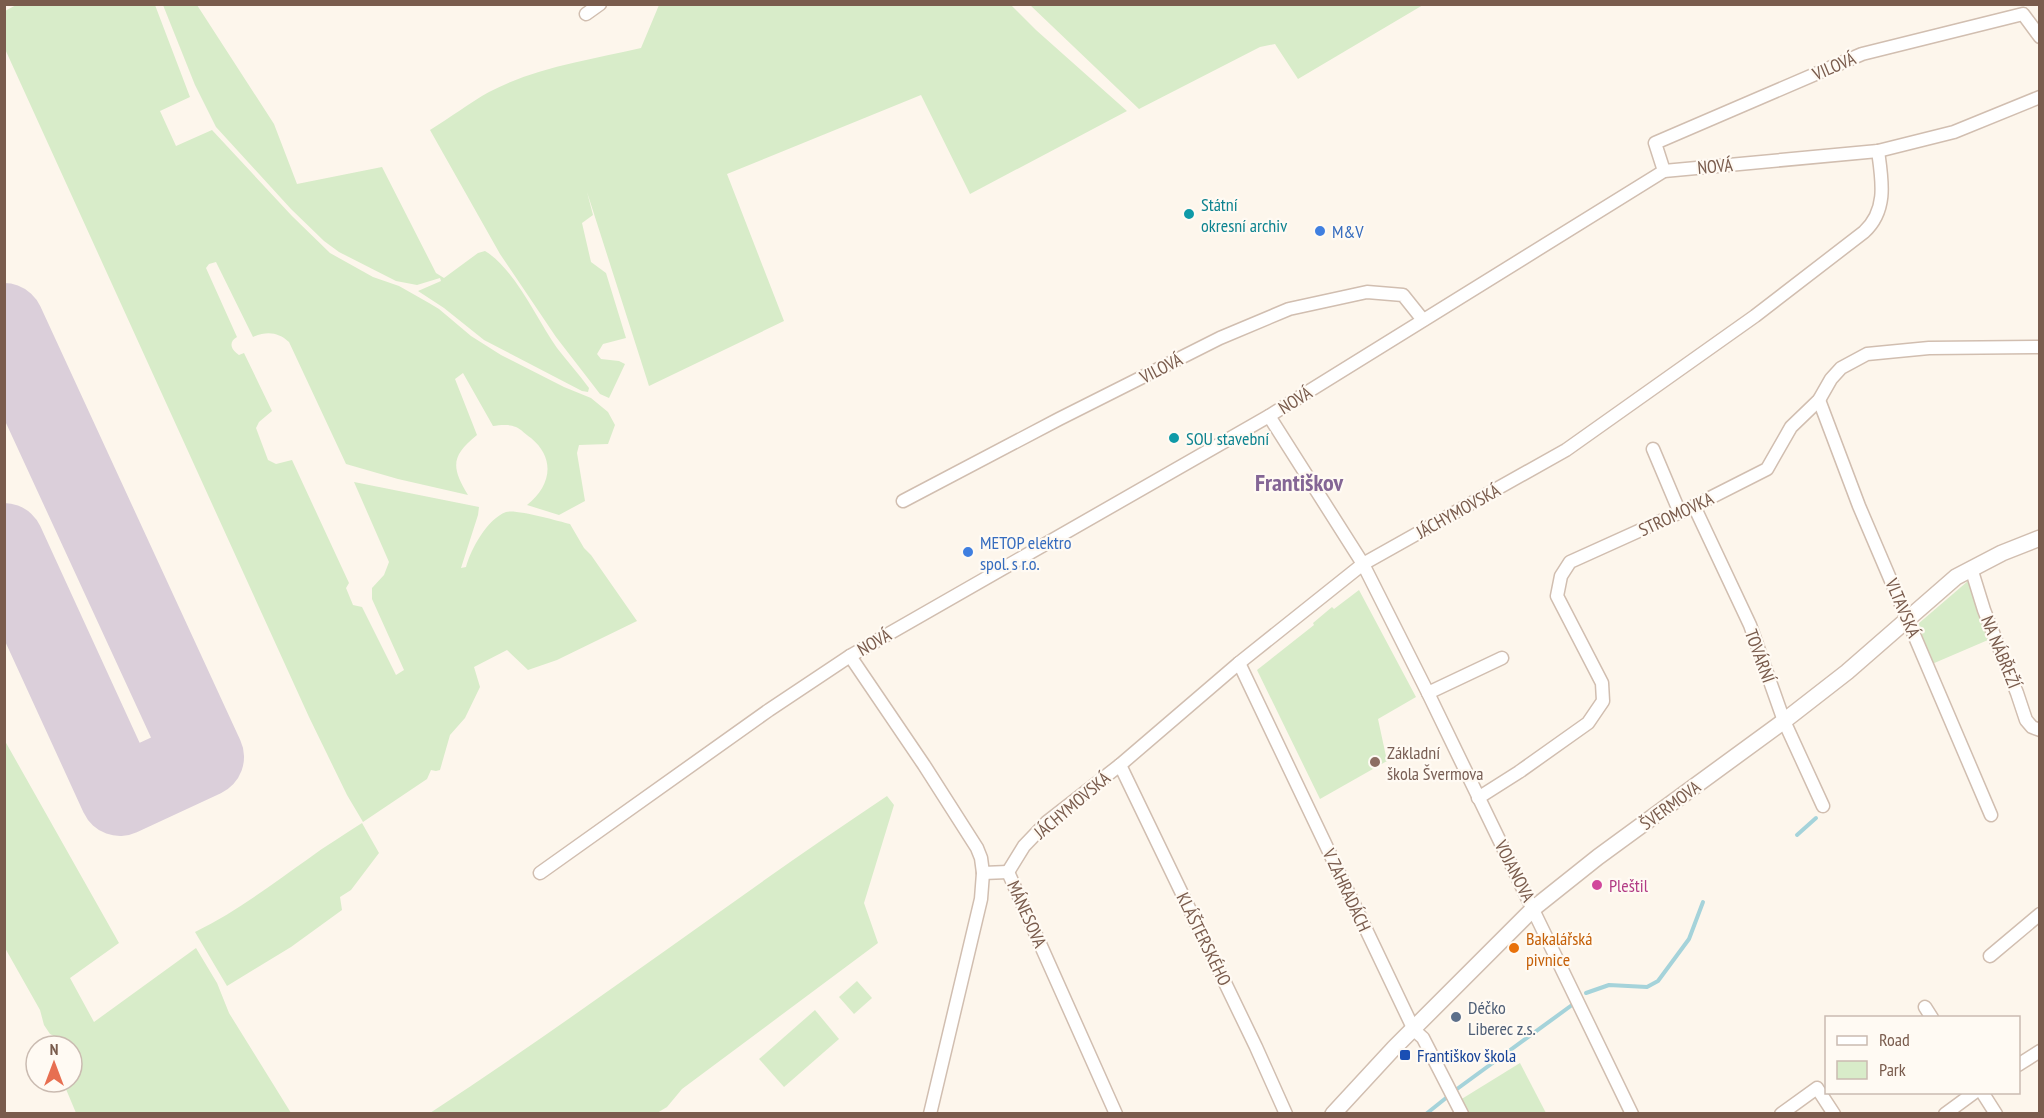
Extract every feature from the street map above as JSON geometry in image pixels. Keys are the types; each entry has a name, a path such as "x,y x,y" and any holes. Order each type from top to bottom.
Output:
{"street":[{"path":"586,14 600,4"},
{"name":"VILOVÁ","path":"1664,171 1655,143 1862,54 2023,14 2040,36"},
{"name":"NOVÁ","path":"540,873 769,710 850,656 1269,416 1664,171 1878,151 1954,132 2040,98"},
{"name":"JÁCHYMOVSKÁ","path":"1008,872 1024,846 1047,822 1120,765 1239,663 1363,564 1566,450 1755,316 1863,232 1876,217 1881,204 1882,183 1878,151"},
{"name":"VILOVÁ","path":"903,501 1059,418 1220,338 1289,309 1367,292 1403,295 1423,320"},
{"name":"STROMOVKA","path":"1478,798 1588,723 1604,701 1602,683 1557,596 1561,576 1570,562 1680,513 1767,470 1791,427 1819,400 1831,379 1841,368 1867,354 1929,348 2040,347"},
{"name":"VLTAVSKÁ","path":"1819,400 1859,506 1991,815"},
{"name":"VOJANOVA","path":"1269,416 1363,564 1534,908 1632,1113"},
{"path":"1653,449 1680,513"},
{"name":"TOVÁRNÍ","path":"1694,506 1750,625 1784,721 1823,806"},
{"name":"ŠVERMOVA","path":"1333,1113 1394,1048 1534,908 1598,857 1847,672 1940,589 1971,568 2040,537"},
{"name":"NA NÁBŘEŽÍ","path":"1971,568 1984,610 2026,720 2032,727 2040,730"},
{"name":"MÁNESOVA","path":"850,656 977,848 983,873 1008,872 1116,1113"},
{"path":"1428,693 1502,658"},
{"name":"V ZAHRADÁCH","path":"1239,663 1414,1030 1423,1038 1462,1113"},
{"name":"KLÁŠTERSKÉHO","path":"1120,765 1286,1113"},
{"path":"930,1113 981,899 983,873"},
{"path":"1990,956 2040,914"},
{"path":"2020,1064 2040,1051"},
{"path":"1781,1113 1817,1088 1834,1113"},
{"path":"1945,1113 1972,1094"},
{"path":"1983,1094 1996,1113"}],"green space":[{"path":"18,4 155,5 190,97 160,111 176,146 212,130 292,216 330,253 373,277 399,286 429,303 471,336 501,355 591,398 608,412 615,425 608,444 579,445 577,453 585,501 559,515 527,505 541,489 547,472 547,463 539,446 516,427 493,426 463,373 455,379 477,435 462,449 456,462 459,477 468,495 346,464 289,342 281,336 272,334 253,337 216,262 209,264 206,268 237,337 232,341 232,348 239,355 244,353 272,411 259,422 256,428 268,460 276,464 292,460 349,583 346,588 353,605 362,607 396,675 404,670 372,599 372,588 384,575 389,562 354,482 479,507 461,568 466,567 486,528 506,512 527,514 570,524 584,548 637,621 557,660 528,670 507,650 474,667 480,687 465,718 450,735 440,770 431,770 427,779 363,822 347,795 309,717 5,49 5,11"},
{"path":"163,5 197,5 274,124 297,184 382,167 436,273 444,278 478,253 485,251 496,259 516,282 557,348 589,388 588,392 484,340 444,308 418,291 441,281 440,278 417,285 396,281 339,252 324,241 291,209 216,127 195,85"},
{"path":"659,5 1011,5 1127,111 970,194 921,95 727,174 784,321 649,386 587,192 593,215 582,223 591,262 606,273 626,338 603,344 597,354 601,359 625,364 609,398 600,394 556,337 500,254 430,130 489,92 525,76 641,48"},
{"path":"1030,5 1423,5 1298,79 1275,44 1260,47 1139,109"},
{"path":"1968,581 1988,640 1932,664 1918,624"},
{"path":"1359,590 1416,697 1378,719 1387,761 1320,799 1257,670 1314,625 1313,623 1332,607 1334,609"},
{"path":"5,741 119,943 70,978 94,1022 196,948 217,983 229,1013 291,1113 76,1113 68,1094 84,1094 84,1034 50,1034 44,1025 40,1010 5,948"},
{"path":"887,796 894,805 864,903 878,943 682,1089 667,1107 657,1113 430,1113 488,1075"},
{"path":"362,823 379,853 351,890 340,897 342,910 291,947 227,986 195,932 239,907"},
{"path":"857,981 872,998 854,1014 839,997"},
{"path":"815,1010 839,1039 784,1087 759,1059"},
{"path":"1520,1063 1546,1113 1467,1113 1460,1100"}],"waterway":[{"path":"1797,835 1816,818"},
{"path":"1586,993 1609,985 1647,987 1658,981 1689,939 1703,902"},
{"path":"1457,1089 1572,1005"},
{"path":"1426,1114 1446,1098"}],"runway":[{"path":"4,323 204,757 120,796 4,543"}],"place":[{"name":"Státní okresní archiv","path":"1189,214"},
{"name":"M&V","path":"1320,231"},
{"name":"SOU stavební","path":"1174,438"},
{"name":"METOP elektro spol. s r.o.","path":"968,552"},
{"name":"Základní škola Švermova","path":"1375,762"},
{"name":"Pleštil","path":"1597,885"},
{"name":"Bakalářská pivnice","path":"1514,948"},
{"name":"Déčko Liberec z.s.","path":"1456,1017"},
{"name":"Františkov škola","path":"1405,1055"}],"district":[{"name":"Františkov","path":"1299,482"}]}
